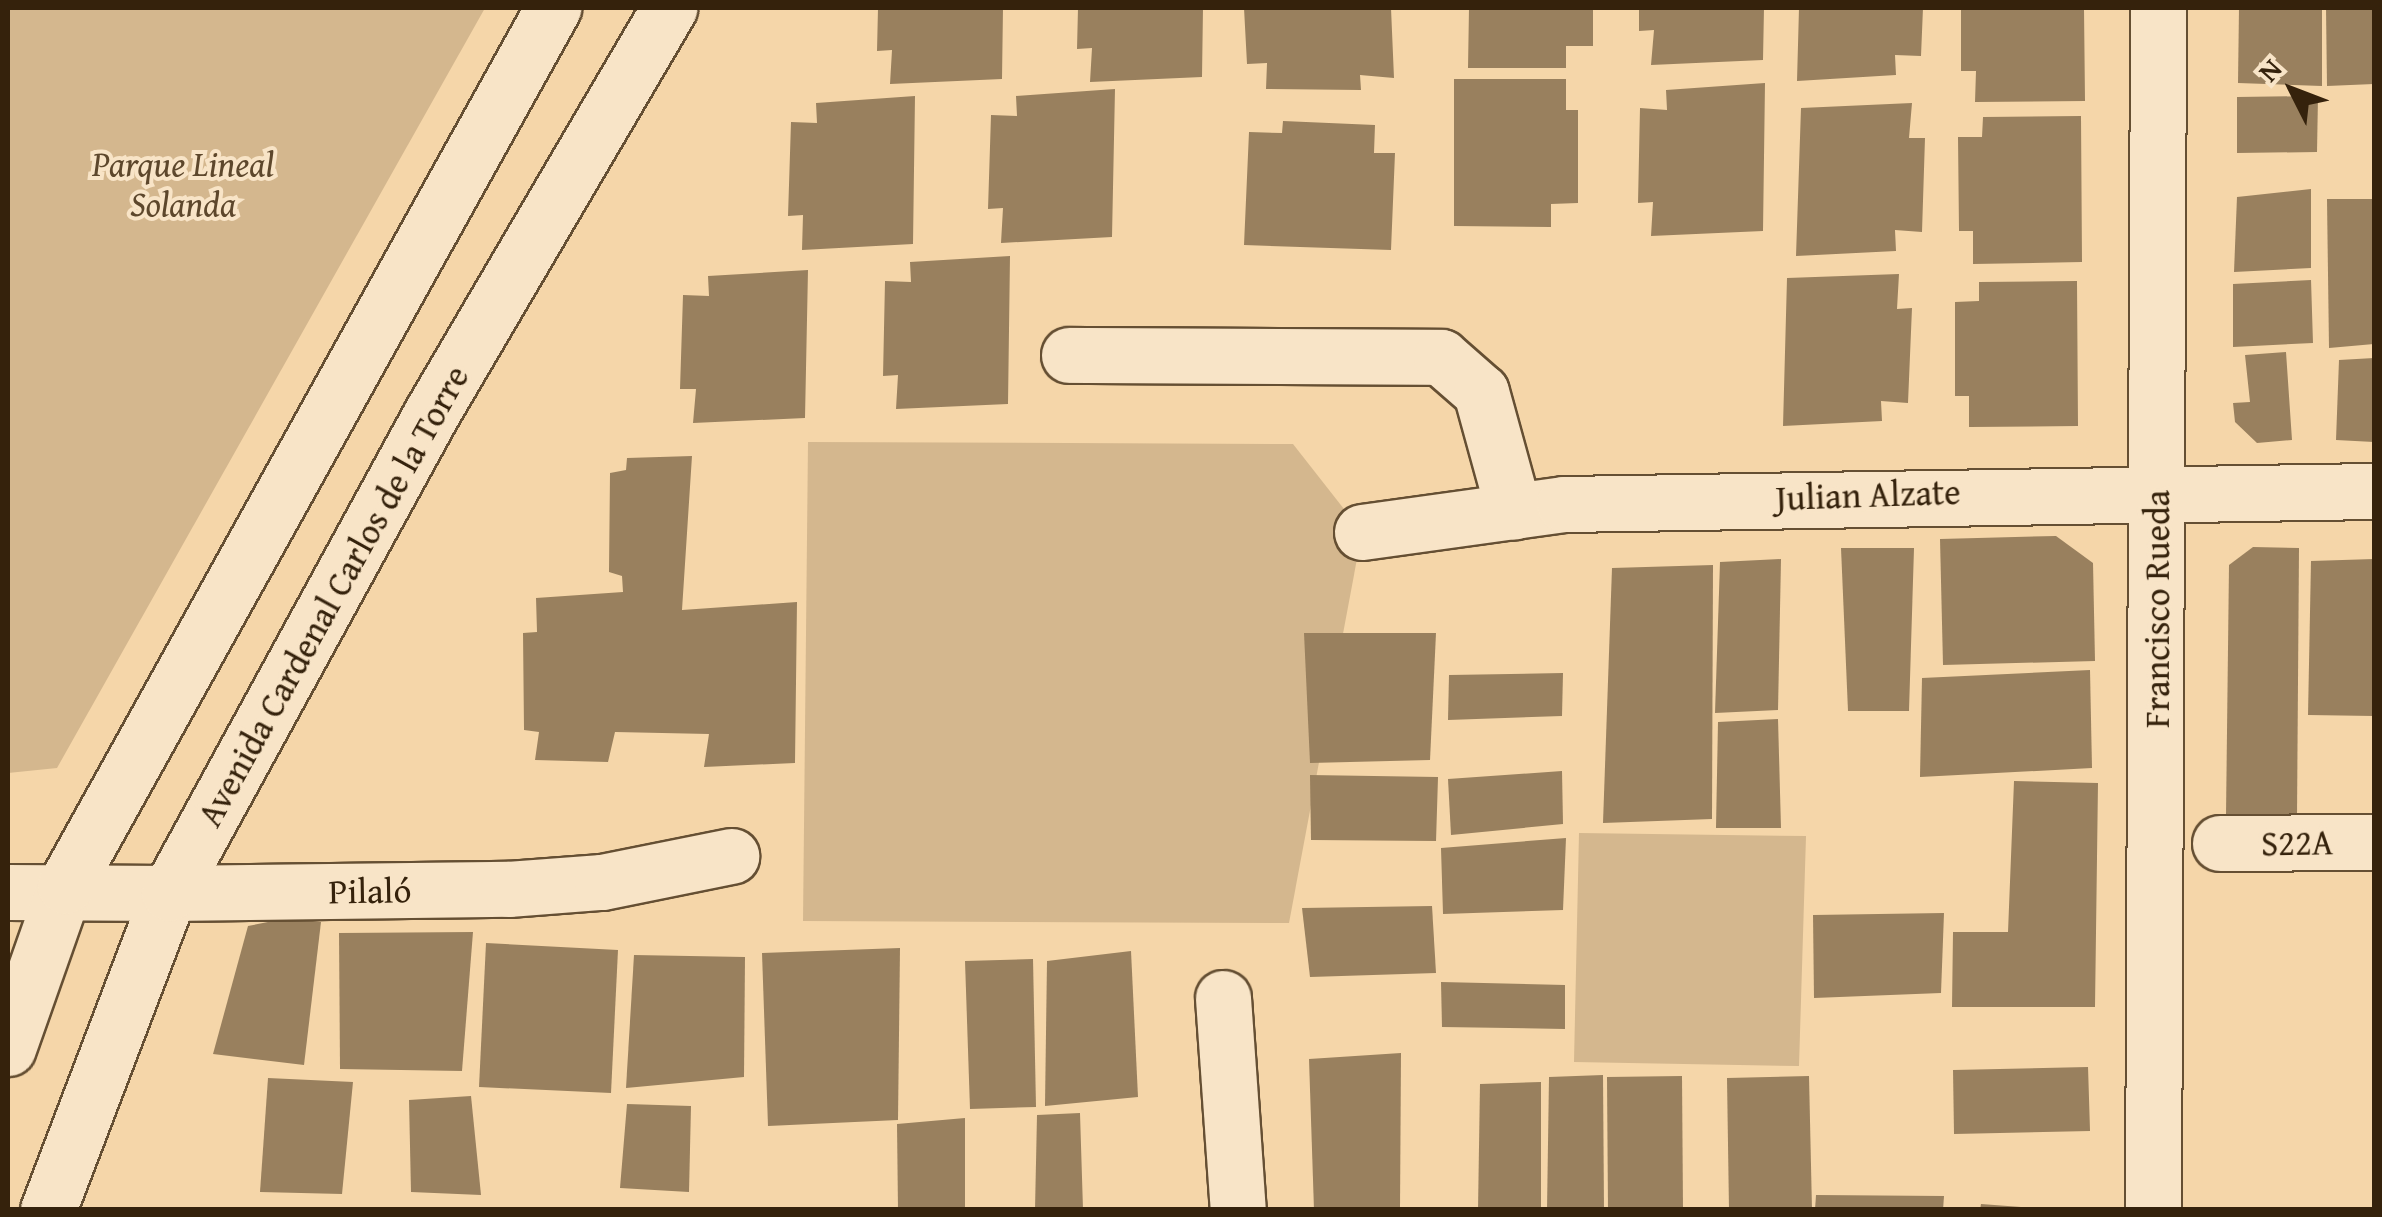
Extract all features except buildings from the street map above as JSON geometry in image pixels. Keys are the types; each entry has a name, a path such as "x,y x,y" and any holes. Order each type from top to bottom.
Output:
{"street":[{"path":"8,1048 65,886 553,8"},
{"name":"Avenida Cardenal Carlos de la Torre","path":"48,1210 170,893 430,414 669,8"},
{"name":"Francisco Rueda","path":"2153,1210 2158,8"},
{"path":"1069,355 1441,357 1481,392 1514,512"},
{"name":"Julian Alzate","path":"1362,532 1514,512 2158,490 2374,490"},
{"name":"S22A","path":"2220,844 2374,842"},
{"name":"Pilaló","path":"8,892 65,886 170,893 527,888 731,856"},
{"path":"1223,998 1238,1210"}],"green space":[{"name":"Parque Lineal Solanda","path":"8,8 485,8 57,768 8,773"},
{"path":"808,442 1293,444 1362,532 1289,923 803,921"},
{"path":"1579,833 1806,836 1799,1066 1574,1062"}]}
